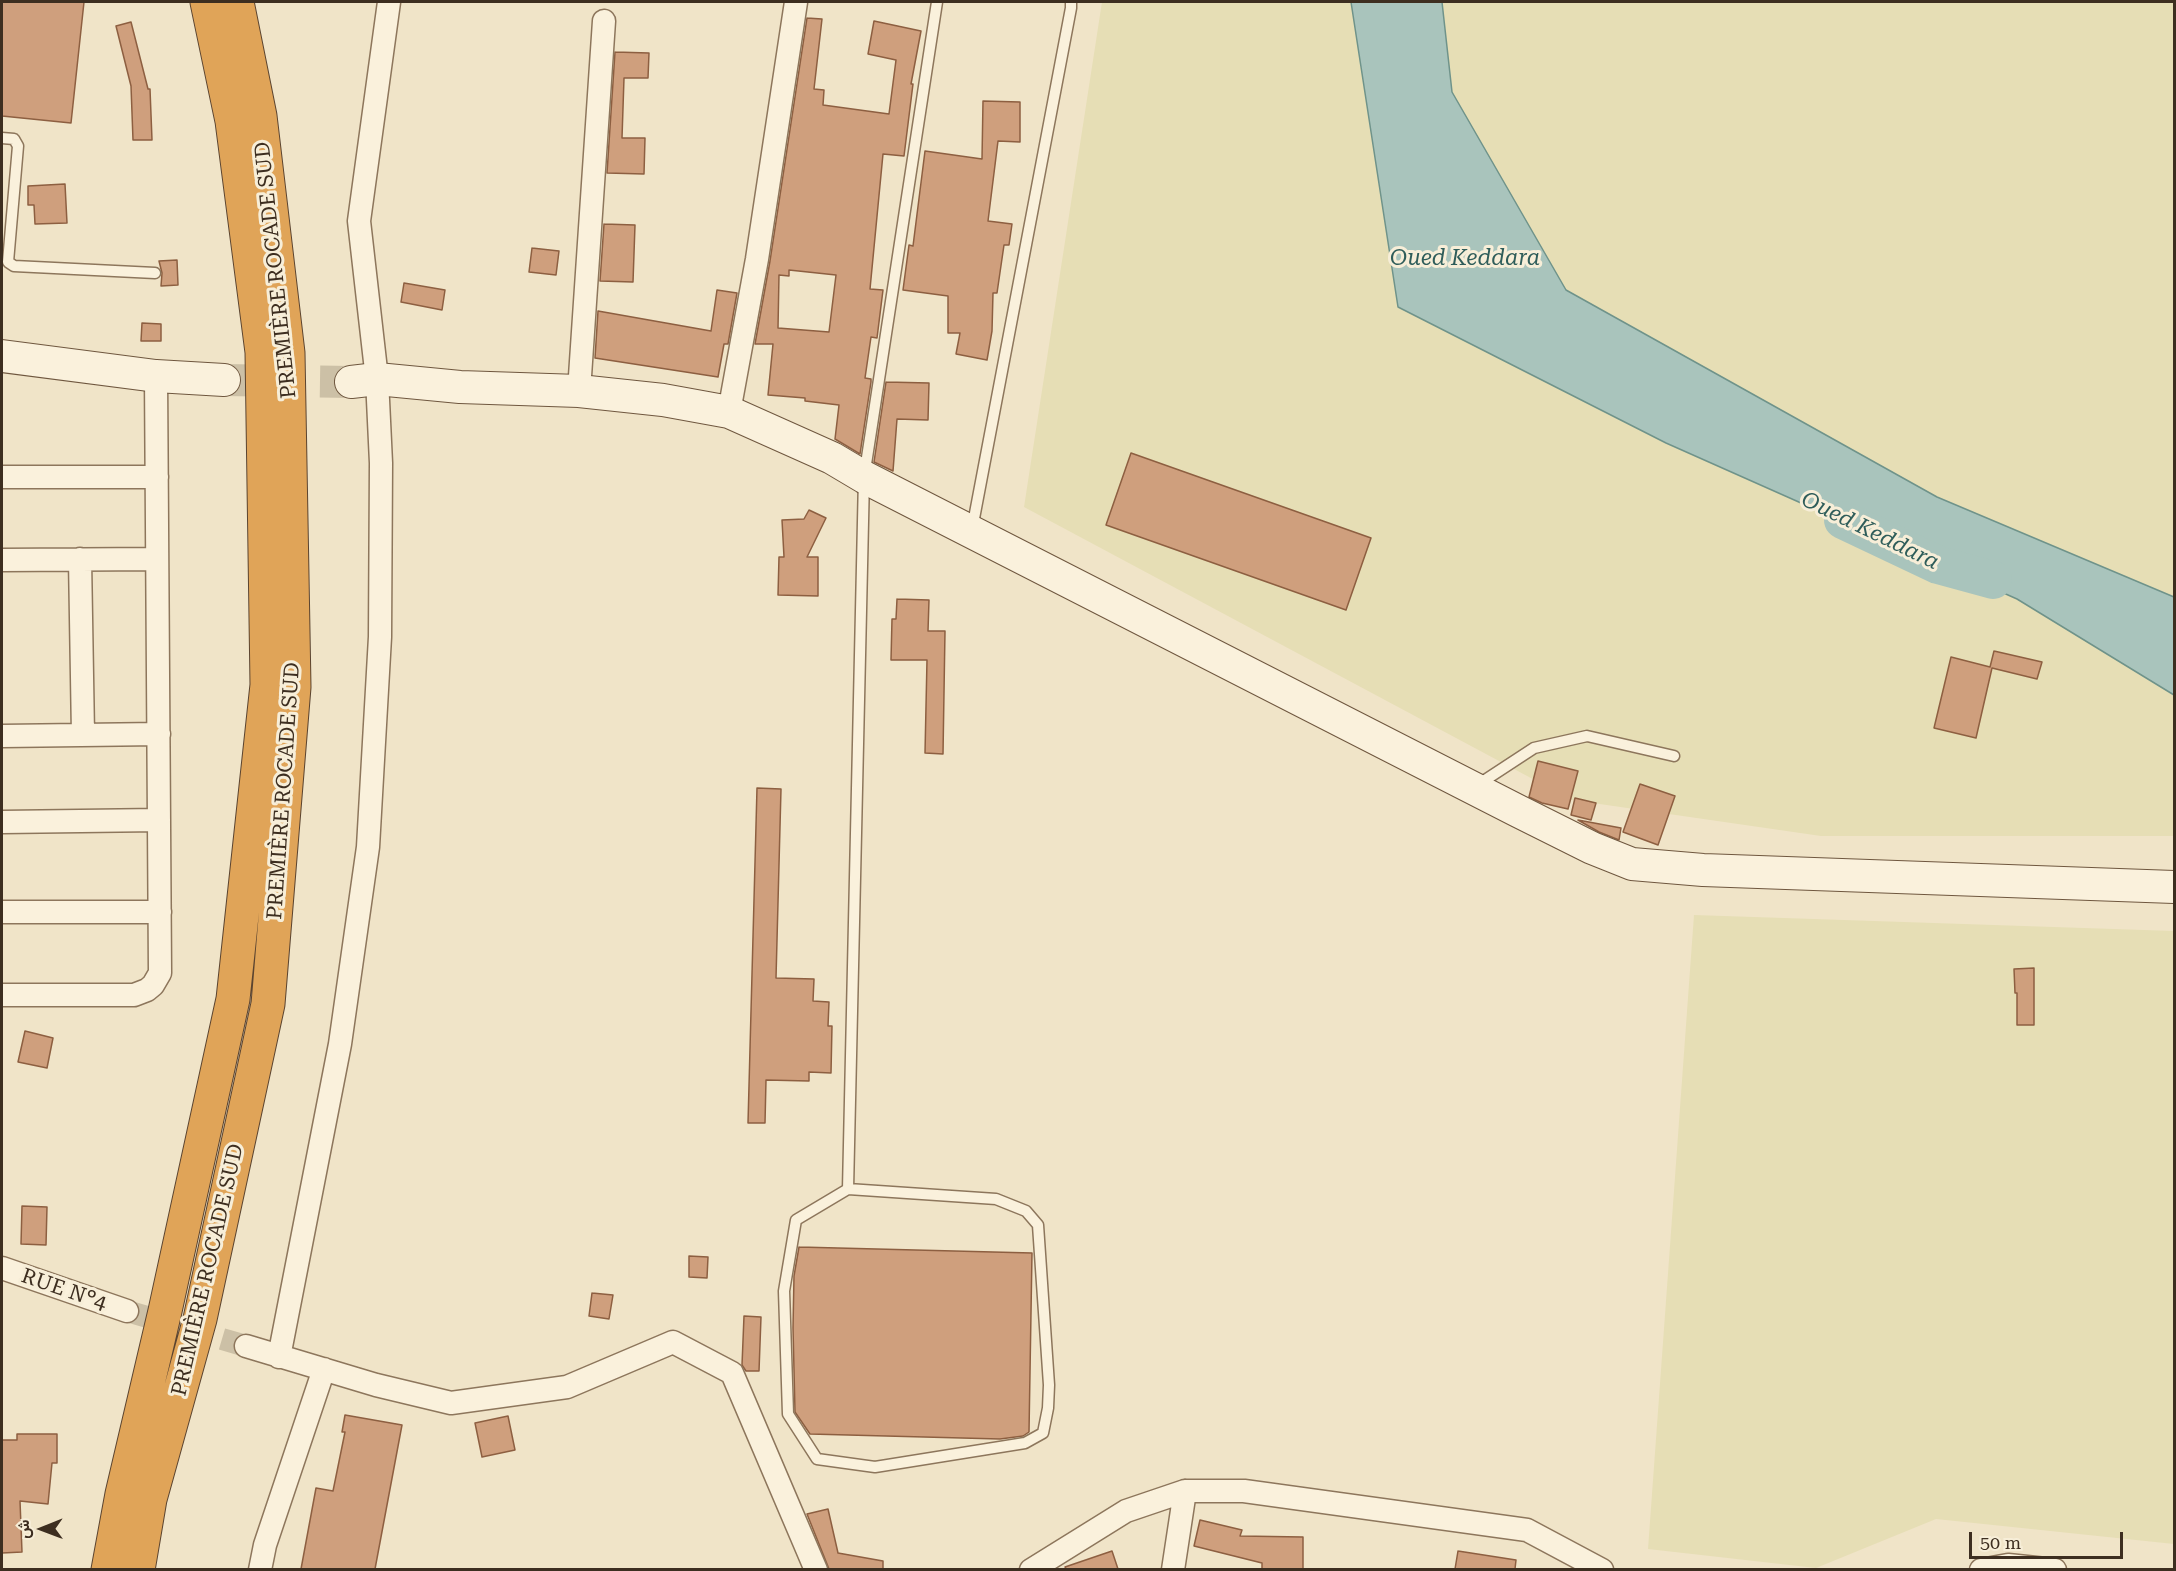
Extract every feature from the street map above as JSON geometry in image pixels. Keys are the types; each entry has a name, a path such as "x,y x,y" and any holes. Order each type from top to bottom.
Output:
{"highway":[{"name":"PREMIÈRE ROCADE SUD","path":"108,1569 122,1494 165,1311 233,999 267,685 262,352 232,121 207,2"},
{"name":"PREMIÈRE ROCADE SUD","path":"138,1569 150,1499 200,1319 268,1004 294,687 288,353 260,116 237,2"}],"main road":[{"path":"2,356 156,376 224,380"},
{"path":"364,381 579,391 663,400 729,411 832,458 864,477 1473,788 1592,848 1632,864 1703,870 2175,887"}],"street":[{"path":"279,1357 340,1044 368,847 380,637 381,463 364,381 359,221 389,2"},
{"path":"729,411 757,259 796,2"},
{"path":"579,391 604,21"},
{"path":"2,995 134,995 153,985 160,973 156,376"},
{"path":"2,477 157,477"},
{"path":"2,560 157,558"},
{"path":"80,559 83,735"},
{"path":"2,736 159,734"},
{"path":"2,822 159,820"},
{"path":"2,912 160,912"},
{"name":"RUE N°4","path":"2,1268 127,1311"},
{"path":"246,1346 376,1385 451,1402 567,1387 673,1342 732,1372 816,1569"},
{"path":"260,1569 265,1545 324,1370"},
{"path":"1032,1569 1126,1511 1185,1491 1244,1491 1527,1530 1602,1569"},
{"path":"1173,1569 1185,1491"},
{"path":"1981,1569 2008,1565 2055,1569"}],"lane":[{"path":"848,1189 864,477 937,2"},
{"path":"972,531 1071,2"},
{"path":"2,138 14,139 18,146 8,262 14,266 154,273"},
{"path":"1473,788 1534,748 1587,736 1674,756"},
{"path":"848,1189 996,1199 1026,1211 1038,1225 1049,1385 1048,1408 1043,1433 1025,1443 875,1467 817,1459 788,1414 784,1291 796,1220 848,1189"}],"shaded area":[{"path":"1102,2 2174,2 2174,836 1821,836 1572,800 1024,507"},
{"path":"1694,915 2174,931 2174,1544 1936,1519 1816,1568 1648,1549"}],"water":[{"name":"Oued Keddara","path":"1351,2 1442,2 1452,92 1566,290 1937,497 2174,597 2174,695 2017,599 1666,443 1398,307"}],"building":[{"path":"2,2 84,2 71,123 2,116"},
{"path":"807,18 822,19 814,89 824,90 823,105 889,114 896,60 868,54 874,21 921,31 911,84 913,84 904,156 883,154 870,289 883,290 877,338 871,337 865,378 871,379 871,382 860,454 835,439 839,405 805,401 805,398 768,395 773,344 755,344","holes":["789,270 836,275 829,332 778,328 779,275 789,276"]},
{"path":"131,22 148,89 150,89 152,140 133,140 131,86 116,26"},
{"path":"615,52 649,53 648,78 624,78 622,138 645,138 644,174 607,173"},
{"path":"983,101 1020,102 1020,142 998,141 988,221 1012,224 1009,245 1004,245 997,293 993,293 992,331 987,360 956,354 960,333 948,333 948,296 903,290 909,245 913,246 925,151 982,159"},
{"path":"65,184 67,223 35,224 34,205 28,205 28,186"},
{"path":"604,224 635,225 633,282 600,281"},
{"path":"532,248 559,251 556,275 529,272"},
{"path":"177,260 178,285 161,286 162,273 159,261"},
{"path":"404,283 445,290 442,310 401,302"},
{"path":"717,290 737,293 728,344 724,344 718,377 595,358 598,311 711,331"},
{"path":"142,323 161,324 161,341 141,341"},
{"path":"886,382 929,383 928,420 897,419 893,471 874,462"},
{"path":"1131,453 1371,538 1346,610 1106,525"},
{"path":"809,510 826,518 807,557 818,557 818,596 778,595 779,557 784,557 782,520 804,519"},
{"path":"897,599 929,600 928,631 945,631 943,754 925,753 927,660 891,660 892,619 896,619"},
{"path":"1994,651 2042,662 2037,679 1992,668 1976,738 1934,728 1951,657 1990,667"},
{"path":"1538,761 1578,771 1568,809 1542,803 1529,797"},
{"path":"1640,784 1675,796 1658,845 1623,832"},
{"path":"757,788 781,789 776,978 814,979 813,1001 829,1002 828,1026 832,1026 831,1073 809,1072 809,1081 766,1080 765,1123 748,1123"},
{"path":"1575,798 1596,803 1591,820 1571,815"},
{"path":"1578,820 1621,828 1619,840 1599,832"},
{"path":"2034,968 2034,1025 2017,1025 2014,969"},
{"path":"25,1031 53,1038 47,1068 18,1062"},
{"path":"22,1206 47,1207 46,1245 21,1244"},
{"path":"799,1247 1032,1253 1029,1432 1023,1436 1000,1439 810,1434 795,1412 794,1276"},
{"path":"689,1256 708,1257 707,1278 689,1277"},
{"path":"592,1293 613,1295 609,1319 589,1316"},
{"path":"744,1316 761,1317 759,1371 746,1371 742,1365"},
{"path":"345,1415 402,1425 375,1569 301,1569 316,1488 333,1491 345,1432 342,1432"},
{"path":"508,1416 515,1450 482,1457 475,1423"},
{"path":"17,1434 57,1434 57,1463 52,1463 48,1504 20,1501 22,1552 2,1553 2,1440 17,1440"},
{"path":"828,1509 838,1553 883,1561 883,1569 829,1569 807,1514"},
{"path":"1200,1520 1242,1530 1240,1536 1303,1537 1303,1569 1262,1569 1262,1563 1194,1546"},
{"path":"1112,1551 1118,1569 1066,1569 1065,1567"},
{"path":"1458,1551 1516,1560 1515,1569 1455,1569"}],"waterway":[{"name":"Oued Keddara","path":"1843,520 1938,565 1993,580"}],"tunnel":[{"path":"224,380 351,382"},
{"path":"127,1311 246,1346"}]}
